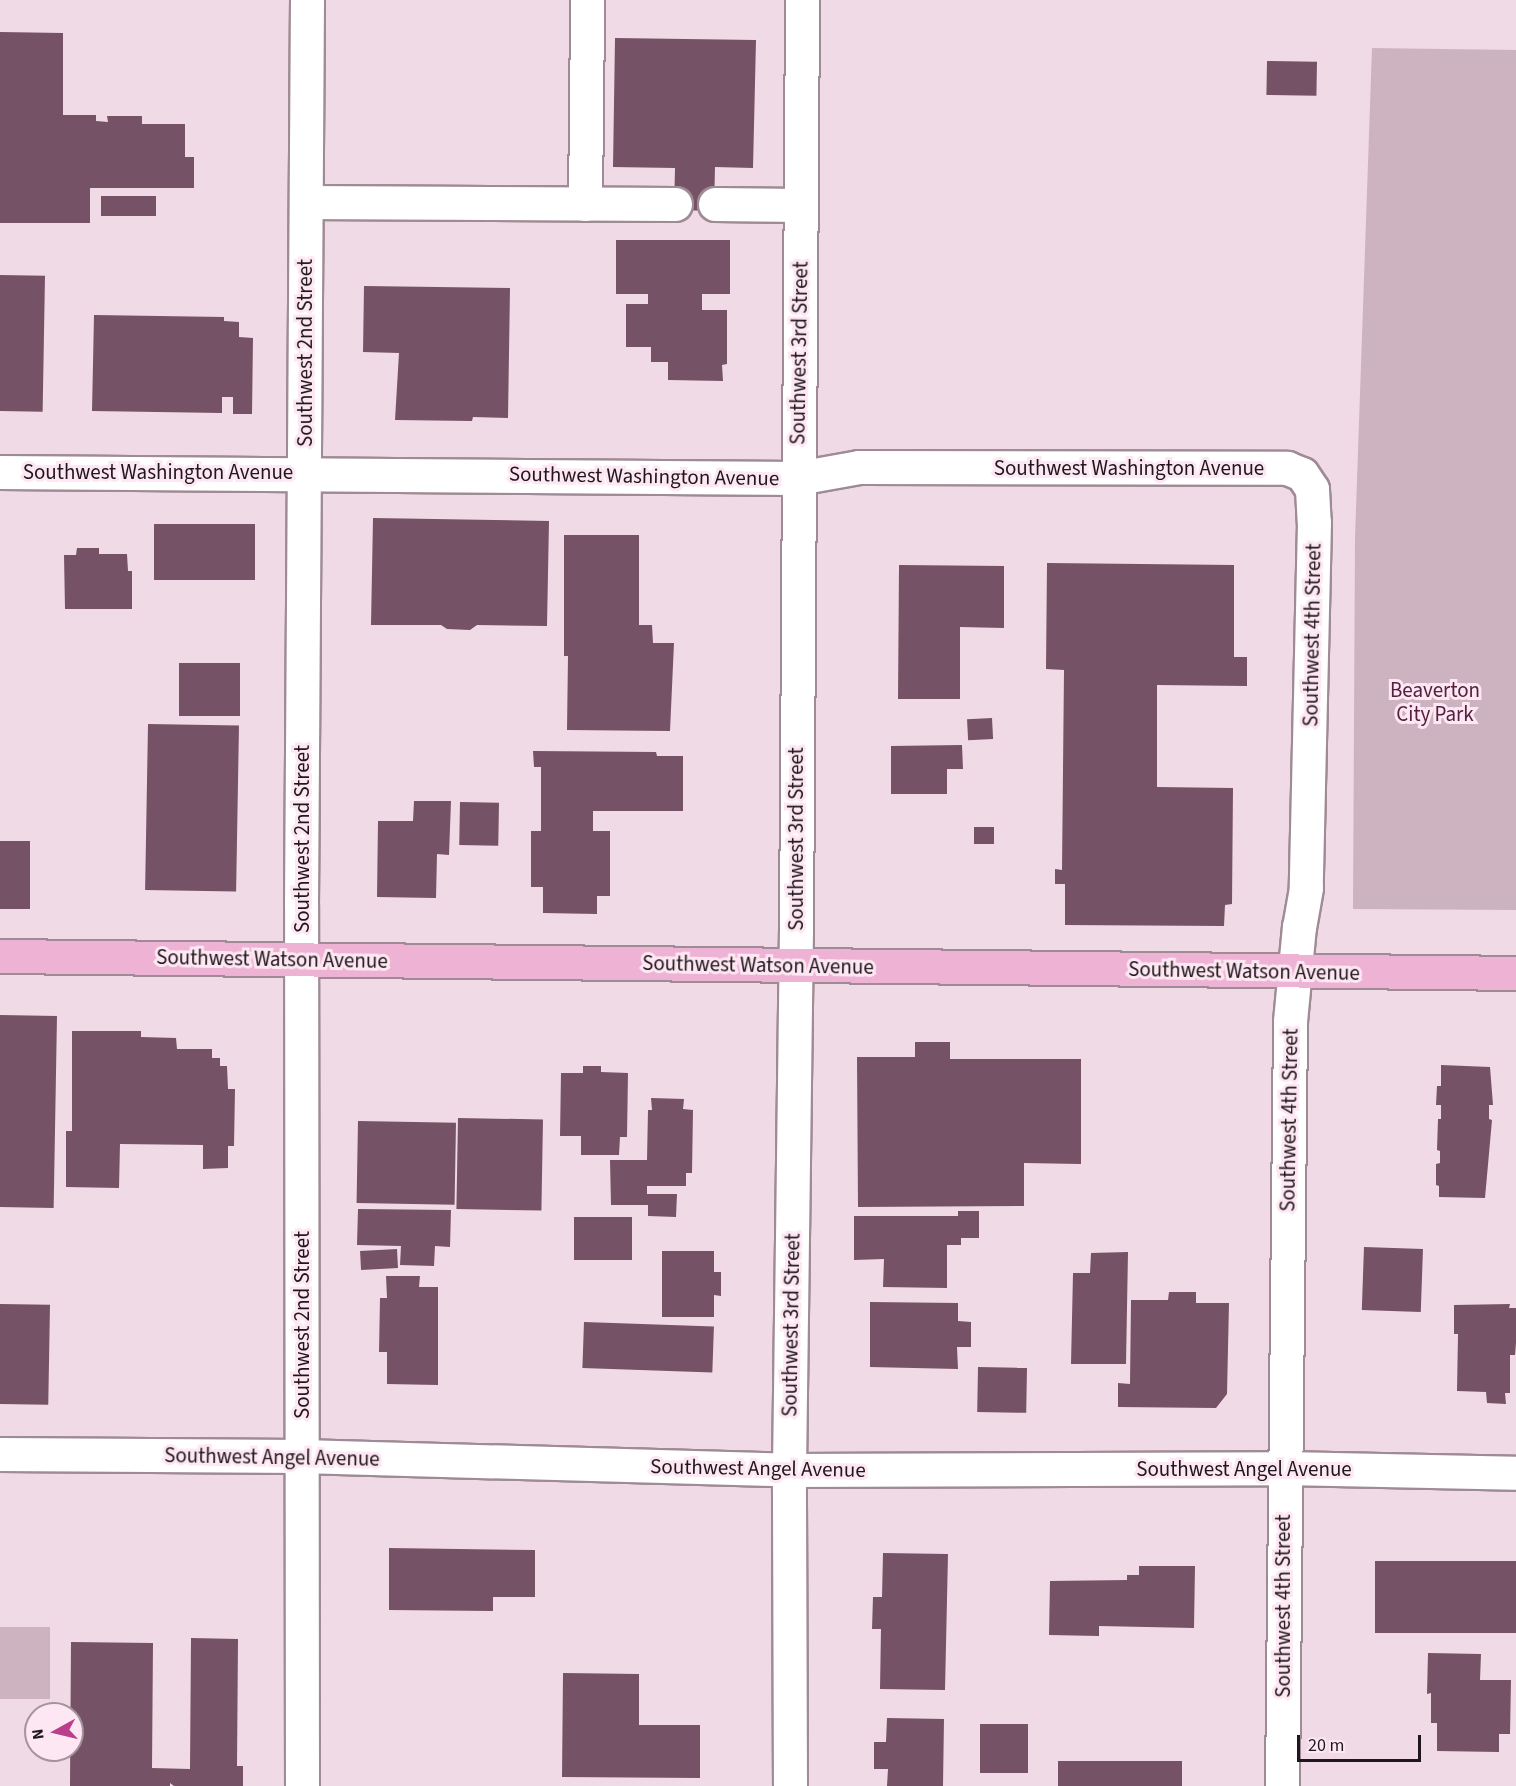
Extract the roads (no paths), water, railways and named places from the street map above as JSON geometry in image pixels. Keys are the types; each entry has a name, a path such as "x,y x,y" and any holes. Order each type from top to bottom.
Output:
{"main road":[{"name":"Southwest Watson Avenue","path":"0,956 1516,973"}],"street":[{"name":"Southwest 2nd Street","path":"302,1786 301,959 307,0"},
{"path":"585,204 587,0"},
{"name":"Southwest 3rd Street","path":"790,1786 789,1470 796,965 802,0"},
{"path":"306,202 675,204"},
{"path":"714,204 800,205"},
{"name":"Southwest Washington Avenue","path":"0,472 798,478 859,467 1287,468"},
{"name":"Southwest 4th Street","path":"1282,1786 1290,1022 1294,972 1306,888 1314,522 1312,489 1302,474 1287,468"},
{"name":"Southwest Angel Avenue","path":"0,1454 302,1456 789,1470 1285,1468 1516,1473"}],"park label":[{"name":"Beaverton City Park","path":"1435,702"}]}
